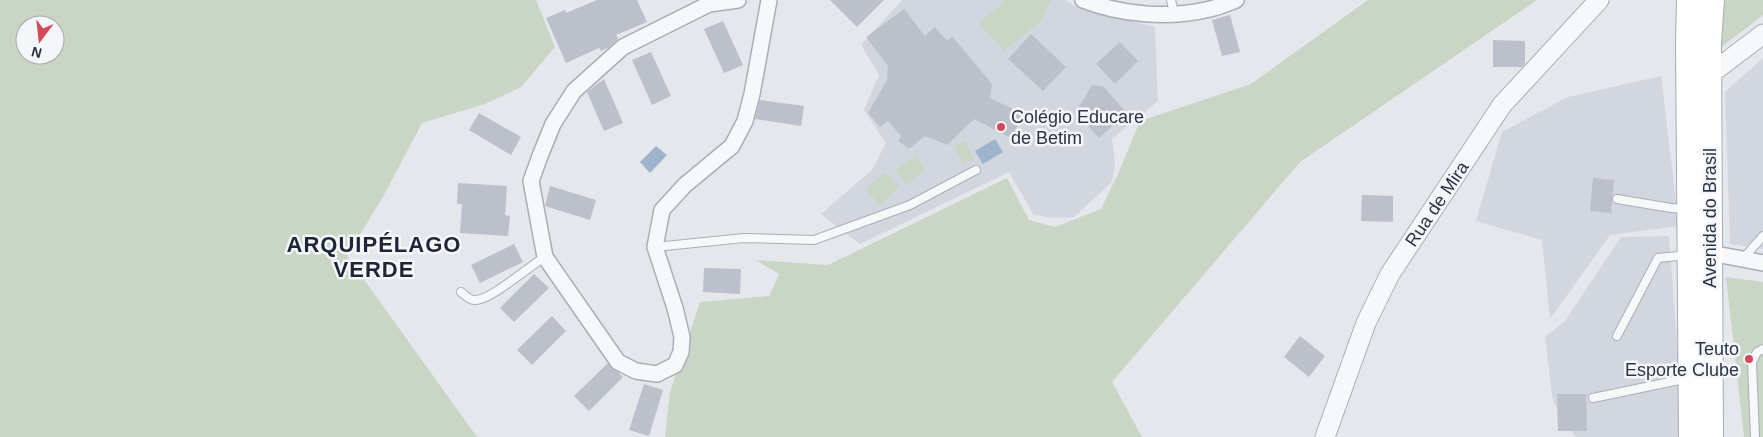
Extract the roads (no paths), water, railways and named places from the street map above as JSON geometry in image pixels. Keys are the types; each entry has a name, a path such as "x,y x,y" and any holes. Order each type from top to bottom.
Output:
{"main road":[{"name":"Avenida do Brasil","path":"1689,0 1689,209 1700,254 1711,437"},
{"name":"Avenida do Brasil","path":"1691,437 1691,377 1700,254 1712,0"}],"street":[{"path":"738,0 709,4 624,47 574,91 553,124 531,181 545,258 618,362 636,371 657,374 675,365 681,352 682,337 675,308 655,247 662,210 686,185 732,146 745,121 752,94 769,0"},
{"path":"1083,0 1130,13 1172,7 1211,9 1236,0"},
{"name":"Rua de Mira","path":"1325,437 1366,322 1390,274 1502,105 1598,0"},
{"path":"1709,75 1763,34"},
{"path":"1700,254 1763,263"}],"lane":[{"path":"655,247 744,238 814,240 910,205 976,170"},
{"path":"1617,199 1689,209"},
{"path":"1742,260 1763,236"},
{"path":"1617,336 1658,258 1700,254"},
{"path":"461,292 476,301 491,295 536,262 545,258"},
{"path":"1763,349 1757,352 1752,362 1757,437 1763,436"},
{"path":"1593,398 1691,377"}],"water":[{"path":"995,139 1003,152 983,164 975,151"},
{"path":"656,146 667,155 650,173 640,162"}],"place":[{"name":"Colégio Educare de Betim","path":"1001,127"},
{"name":"Teuto Esporte Clube","path":"1749,359"}],"district":[{"name":"ARQUIPÉLAGO VERDE","path":"374,256"}]}
